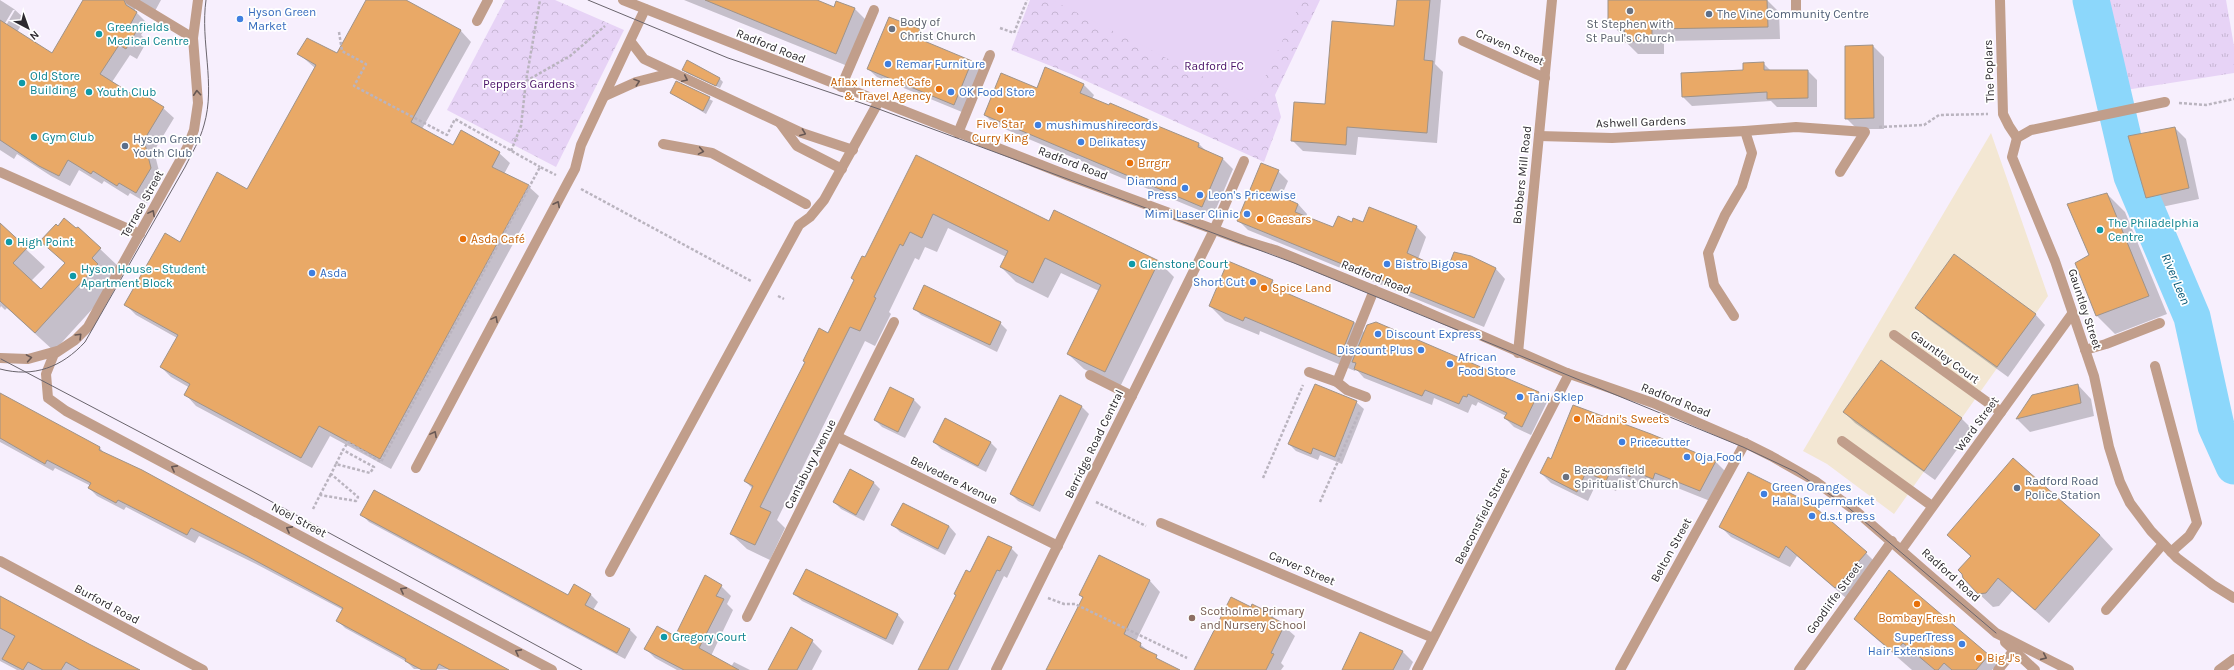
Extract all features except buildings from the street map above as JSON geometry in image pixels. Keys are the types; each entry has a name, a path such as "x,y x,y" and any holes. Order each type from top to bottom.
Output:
{"street":[{"path":"130,0 193,38"},
{"name":"Terrace Street","path":"0,359 28,359 56,351 76,340 88,327 140,234 187,148 194,130 198,103 193,38 198,0"},
{"path":"477,21 488,0"},
{"name":"Radford Road","path":"623,0 958,133 1214,230 1275,250 1374,290 1518,353 1567,373 1653,403 1745,443 1815,481 1841,499 1902,549 1996,633 2016,648"},
{"name":"Bobbers Mill Road","path":"1518,353 1552,0"},
{"path":"1796,0 1796,12"},
{"name":"The Poplars","path":"2000,0 2003,114 2017,138"},
{"path":"416,468 575,169 581,145 646,9"},
{"path":"841,87 874,10"},
{"name":"Craven Street","path":"1463,41 1545,78"},
{"path":"631,42 644,60 802,133 853,150"},
{"path":"958,133 990,55"},
{"path":"605,96 636,82 671,73"},
{"path":"610,572 799,225 810,217 824,200 879,101"},
{"path":"2017,138 2031,130 2165,102"},
{"path":"778,122 797,146 842,169"},
{"name":"Ashwell Gardens","path":"1539,136 1612,138 1796,127 1865,132"},
{"path":"1734,316 1714,284 1708,254 1725,215 1742,186 1752,153 1745,131"},
{"path":"1840,172 1865,132"},
{"name":"Gauntley Street","path":"2017,138 2012,157 2056,261 2072,314 2094,376 2109,447 2120,482 2130,503 2163,544 2192,570 2234,598"},
{"path":"663,144 712,153 806,204"},
{"name":"Berridge Road Central","path":"996,670 1214,230 1244,161"},
{"path":"0,172 140,234"},
{"path":"1337,382 1374,290"},
{"name":"Ward Street","path":"1902,549 2072,314"},
{"name":"Cantabury Avenue","path":"747,617 894,322"},
{"path":"2085,350 2106,344 2160,323"},
{"name":"Gauntley Court","path":"1894,335 2001,412"},
{"name":"Noel Street","path":"56,351 46,374 46,384 48,398 62,408 552,670"},
{"path":"2156,366 2197,523 2192,532 2171,552"},
{"path":"1309,372 1337,382 1346,390 1366,397"},
{"name":"Beaconsfield Street","path":"1417,670 1568,376 1567,373"},
{"path":"1090,375 1132,396"},
{"name":"Belvedere Avenue","path":"838,437 1058,546"},
{"path":"1842,441 1932,506"},
{"name":"Belton Street","path":"1620,670 1745,443"},
{"name":"Carver Street","path":"1161,523 1433,638"},
{"name":"Goodliffe Street","path":"1799,670 1892,541"},
{"path":"2106,610 2163,544"},
{"name":"Burford Road","path":"0,561 203,670"},
{"path":"1998,670 2016,648"},
{"path":"2016,648 2036,670"},
{"path":"2016,648 2069,670"},
{"path":"2219,670 2234,659"}],"path":[{"path":"511,151 521,126 526,81 540,0"},
{"path":"1000,28 1014,33 1027,0"},
{"path":"526,81 570,56 605,26"},
{"path":"339,32 342,51 366,64 354,86 447,135 455,119 540,167 784,299"},
{"path":"2165,102 2206,105 2234,99"},
{"path":"1865,132 1882,126 1924,125 1939,115 2003,114"},
{"path":"313,509 348,442 381,462 540,167"},
{"path":"1263,478 1309,372"},
{"path":"1320,502 1366,397"},
{"path":"336,464 370,473 374,467 343,450"},
{"path":"320,495 356,501 358,497 331,474"},
{"path":"1083,496 1150,528 1161,523"},
{"path":"1050,591 1047,597 1064,604 1075,604 1188,658"}],"shaded area":[{"path":"1991,133 2048,296 1894,514 1827,464 1803,451"}],"green space":[{"name":"Peppers Gardens","path":"505,0 555,0 624,30 556,167 447,110"},
{"name":"Radford FC","path":"1030,0 1320,0 1275,95 1281,117 1264,162 1071,74 1011,50"},
{"path":"1052,0 1302,0 1253,102"},
{"path":"2077,0 2226,0 2234,46 2234,73 2100,94"}],"waterway":[{"name":"River Leen","path":"2091,0 2132,176 2192,317 2216,426 2234,466"}],"tram line":[{"path":"0,369 24,372 47,368 67,358 85,342 185,167 200,136 207,110 209,94 205,31 206,0"},
{"path":"588,0 728,58 876,108 1294,263 1743,447 1796,472 1844,504 1996,633"},
{"path":"1,359 250,490 582,670"}],"place":[{"name":"St Stephen with St Paul's Church","path":"1630,11"},
{"name":"The Vine Community Centre","path":"1709,14"},
{"name":"Hyson Green Market","path":"240,19"},
{"name":"Body of Christ Church","path":"892,29"},
{"name":"Greenfields Medical Centre","path":"99,34"},
{"name":"Remar Furniture","path":"888,64"},
{"name":"Old Store Building","path":"22,83"},
{"name":"Aflax Internet Cafe & Travel Agency","path":"939,89"},
{"name":"Youth Club","path":"89,92"},
{"name":"OK Food Store","path":"951,92"},
{"name":"Five Star Curry King","path":"1000,110"},
{"name":"mushimushirecords","path":"1038,125"},
{"name":"Gym Club","path":"34,137"},
{"name":"Delikatesy","path":"1081,142"},
{"name":"Hyson Green Youth Club","path":"125,146"},
{"name":"Brrgrr","path":"1130,163"},
{"name":"Diamond Press","path":"1185,188"},
{"name":"Leon's Pricewise","path":"1200,195"},
{"name":"Mimi Laser Clinic","path":"1247,214"},
{"name":"Caesars","path":"1260,219"},
{"name":"The Philadelphia Centre","path":"2100,230"},
{"name":"Asda Café","path":"463,239"},
{"name":"High Point","path":"9,242"},
{"name":"Glenstone Court","path":"1132,264"},
{"name":"Bistro Bigosa","path":"1387,264"},
{"name":"Asda","path":"312,273"},
{"name":"Hyson House - Student Apartment Block","path":"73,276"},
{"name":"Short Cut","path":"1253,282"},
{"name":"Spice Land","path":"1264,288"},
{"name":"Discount Express","path":"1378,334"},
{"name":"Discount Plus","path":"1421,350"},
{"name":"African Food Store","path":"1450,364"},
{"name":"Tani Sklep","path":"1520,397"},
{"name":"Madni's Sweets","path":"1577,419"},
{"name":"Pricecutter","path":"1622,442"},
{"name":"Oja Food","path":"1687,457"},
{"name":"Beaconsfield Spiritualist Church","path":"1566,477"},
{"name":"Radford Road Police Station","path":"2017,488"},
{"name":"Green Oranges Halal Supermarket","path":"1764,494"},
{"name":"d.s.t press","path":"1812,516"},
{"name":"Bombay Fresh","path":"1917,604"},
{"name":"Scotholme Primary and Nursery School","path":"1192,618"},
{"name":"Gregory Court","path":"664,637"},
{"name":"SuperTress Hair Extensions","path":"1962,644"},
{"name":"Big J's","path":"1979,658"}]}
